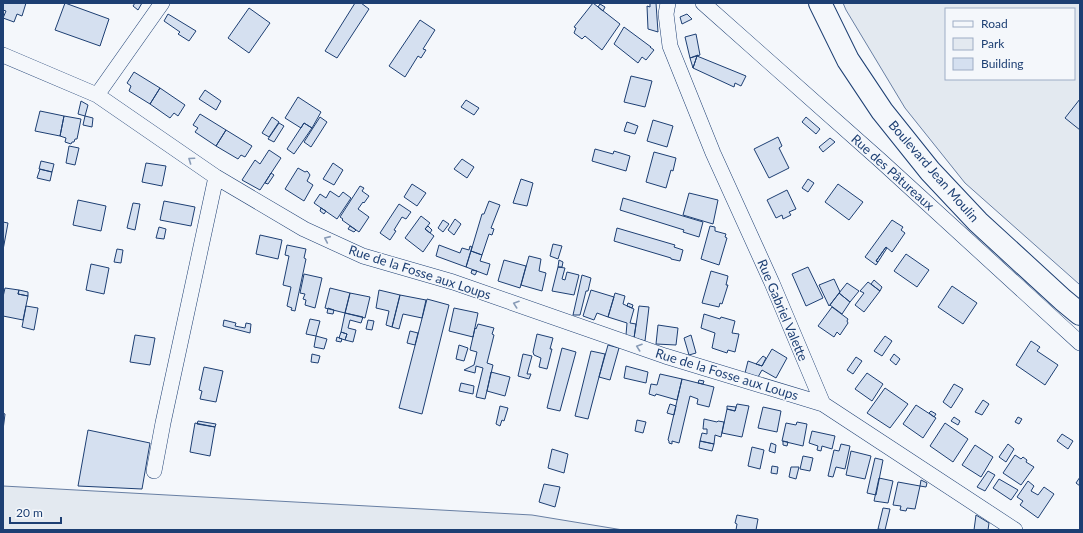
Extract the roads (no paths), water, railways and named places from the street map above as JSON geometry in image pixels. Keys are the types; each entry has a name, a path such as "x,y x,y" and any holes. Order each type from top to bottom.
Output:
{"main road":[{"name":"Boulevard Jean Moulin","path":"820,3 848,60 882,112 930,172 978,222 1080,314"}],"street":[{"path":"97,95 162,3"},
{"name":"Rue Gabriel Valette","path":"668,3 666,14 670,46 713,153 772,282 823,404"},
{"name":"Rue des Pâtureaux","path":"703,3 887,166 1080,343"},
{"name":"Rue de la Fosse aux Loups","path":"3,55 97,95 216,178 304,229 363,256 453,282 665,356 823,404"},
{"path":"154,471 164,415 216,178"},
{"path":"823,404 1015,530"}]}
